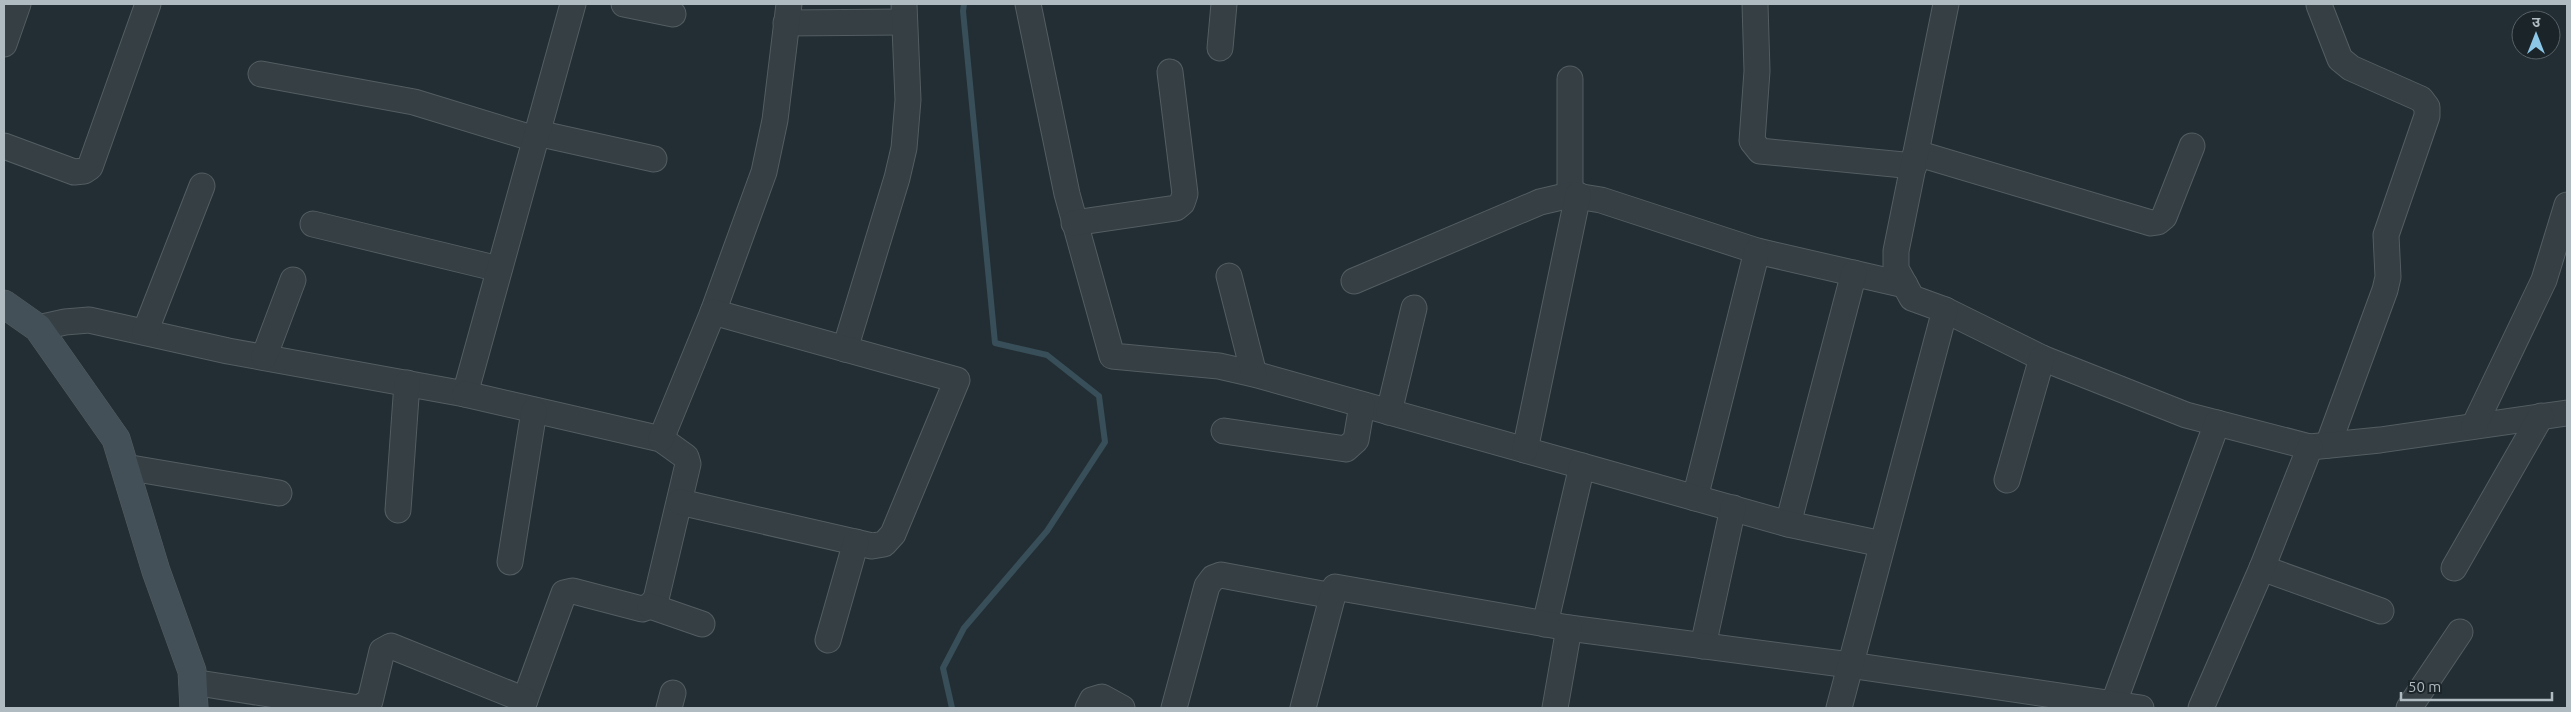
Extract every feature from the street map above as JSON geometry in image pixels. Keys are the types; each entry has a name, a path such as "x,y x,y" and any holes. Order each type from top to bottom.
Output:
{"street":[{"path":"4,44 18,4"},
{"path":"4,146 74,172 84,171 90,167 148,4"},
{"path":"465,394 573,4"},
{"path":"624,4 673,14"},
{"path":"1028,4 1074,223 1112,356 1219,366 1254,374 1788,524 1882,544"},
{"path":"1220,48 1224,4"},
{"path":"1755,4 1756,71 1752,141 1754,146 1760,150 1915,159 2151,223 2158,222 2164,217 2192,146"},
{"path":"1946,4 1896,251 1896,269 1912,298 1945,310 2042,358 2186,415 2319,446 2380,440 2567,413"},
{"path":"2201,708 2262,568 2319,446 2386,290 2388,277 2386,234 2427,116 2427,107 2421,100 2351,68 2340,60 2320,4"},
{"path":"661,440 713,312 764,172 775,120 788,14 904,13 908,100 904,148 897,178 845,349"},
{"path":"1074,223 1176,208 1182,203 1185,194 1170,72"},
{"path":"261,74 414,102 536,136 654,159"},
{"path":"1525,450 1574,195 1570,79"},
{"path":"146,332 202,186"},
{"path":"1354,281 1540,202 1574,195 1601,200 1757,251 1905,285"},
{"path":"2474,426 2544,280 2567,204"},
{"path":"313,224 499,270"},
{"path":"1695,498 1757,251"},
{"path":"1788,524 1854,273"},
{"path":"1230,276 1254,374"},
{"path":"264,357 293,280"},
{"path":"4,304 38,328 116,439 156,571 192,671 193,695 359,708 370,701 382,652 391,646 523,704 564,593 573,591 642,609 650,606 656,599 688,464 686,457 661,440 465,394 264,357 89,320 65,322 38,328"},
{"path":"1389,412 1414,308"},
{"path":"1839,708 1945,310"},
{"path":"680,502 872,546 884,544 893,534 957,380 713,312"},
{"path":"2007,480 2042,358"},
{"path":"398,510 407,383"},
{"path":"1224,431 1346,449 1353,446 1356,440 1362,404"},
{"path":"510,562 534,410"},
{"path":"2454,568 2541,416"},
{"path":"2113,704 2217,423"},
{"path":"1555,708 1557,626 1582,466"},
{"path":"125,467 279,492"},
{"path":"1703,646 1733,508"},
{"path":"828,640 856,542"},
{"path":"2262,568 2381,611"},
{"path":"1174,708 1207,586 1212,578 1221,574 1332,596"},
{"path":"1303,708 1335,587 1557,626 1850,665 2014,699 2113,704 2141,708"},
{"path":"650,606 702,624"},
{"path":"2410,708 2460,632"},
{"path":"1088,708 1092,700 1102,697 1122,708"}],"waterway":[{"path":"952,708 943,668 964,628 1047,531 1105,442 1099,396 1047,355 995,343 963,11 964,4"}]}
